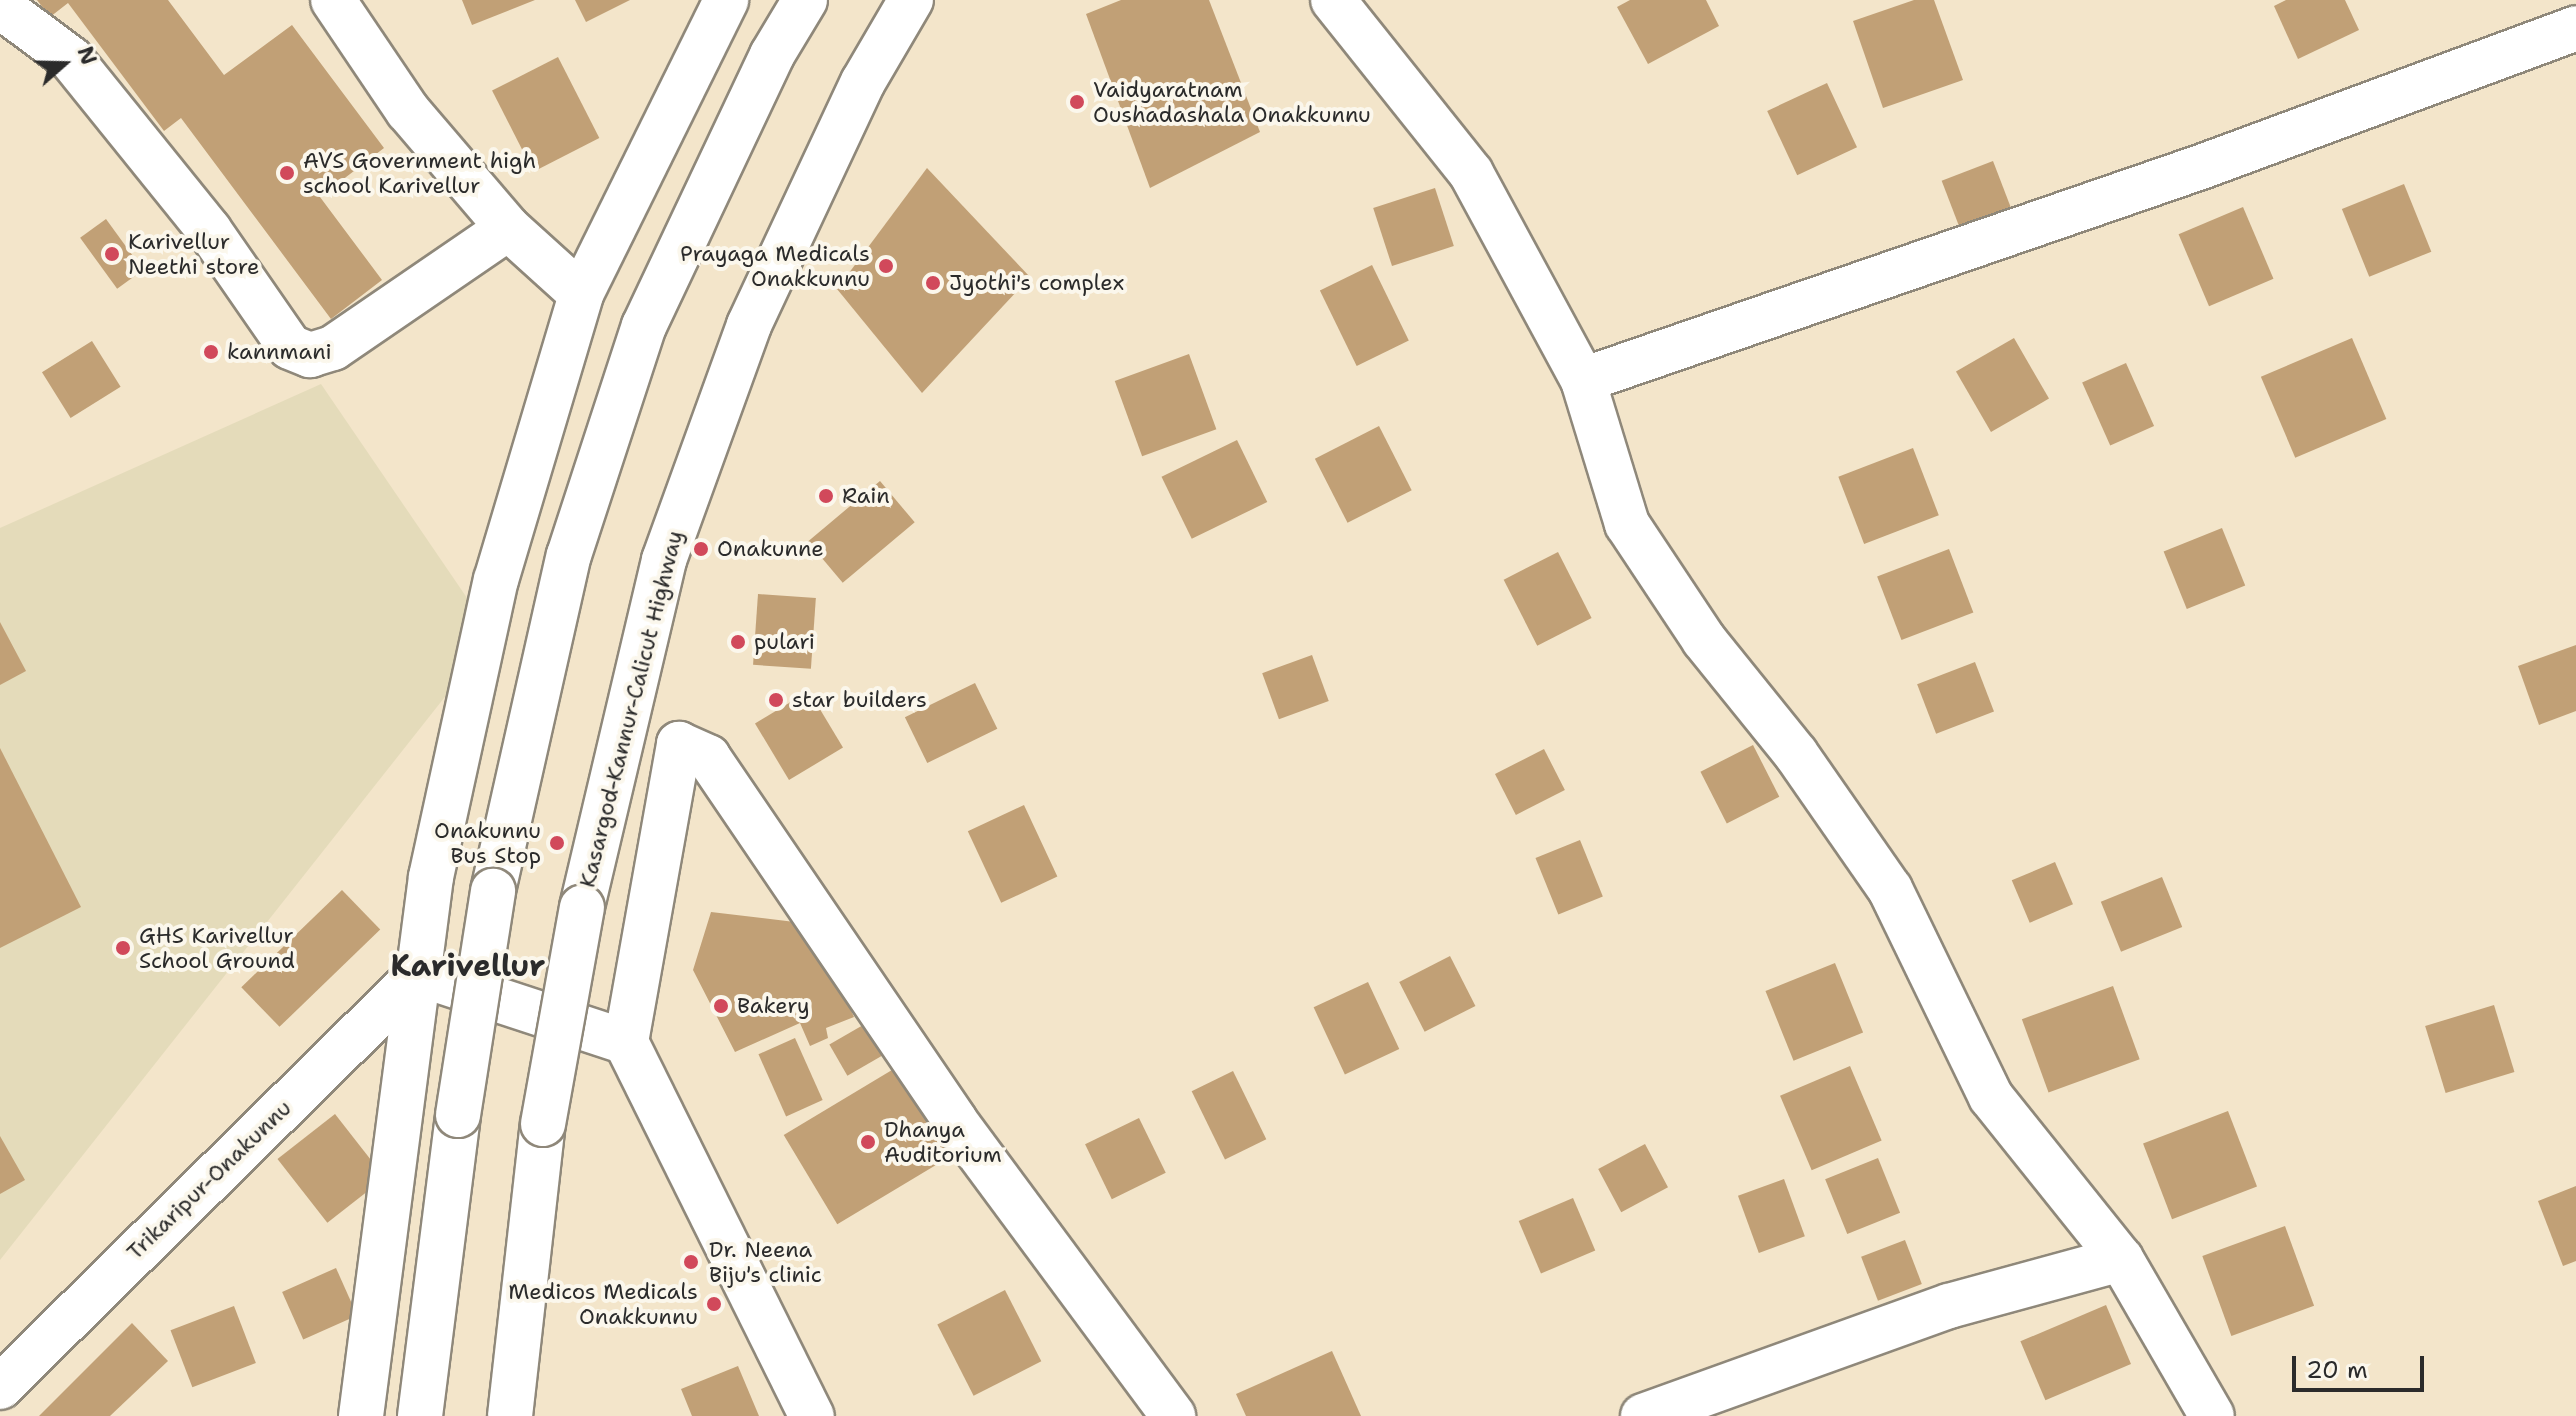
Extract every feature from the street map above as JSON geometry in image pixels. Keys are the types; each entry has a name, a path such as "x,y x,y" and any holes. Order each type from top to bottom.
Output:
{"main road":[{"path":"333,0 408,111 508,228 581,294"},
{"path":"361,1416 431,877 496,580 581,294 726,0"},
{"path":"420,1416 458,1115 493,891 569,555 644,326 772,55 805,0"},
{"name":"Kasargod-Kannur-Calicut Highway","path":"510,1416 543,1124 582,907 606,789 679,516 749,325 863,82 911,0"},
{"path":"1333,0 1471,173 1583,380 1627,524 1704,640 1796,754 1890,889 1991,1097 2121,1259 2212,1416"},
{"path":"0,6 71,59 209,230 290,347 310,355 333,348 508,228"},
{"path":"1583,380 2201,167 2576,28"},
{"path":"812,1416 626,1042 679,744 708,757 955,1121 1173,1416"},
{"path":"419,974 626,1042"},
{"name":"Trikaripur-Onakunnu","path":"0,1387 419,974"},
{"path":"1643,1416 1949,1306 2121,1259"}],"shaded area":[{"name":"GHS Karivellur School Ground","path":"321,384 493,636 0,1260 0,528"}],"building":[{"name":"AVS Government high school Karivellur","path":"37,0 168,0 224,75 292,25 384,148 320,197 382,280 331,319 181,118 164,131 68,3 50,17"},
{"path":"462,0 535,0 472,25"},
{"path":"575,0 630,0 586,22"},
{"path":"1121,0 1209,0 1260,132 1150,188 1086,14"},
{"path":"1630,0 1706,0 1719,26 1648,64 1617,7"},
{"path":"1914,0 1934,0 1963,80 1883,108 1853,21"},
{"path":"2286,0 2345,0 2359,30 2298,59 2274,6"},
{"path":"558,57 599,138 533,172 492,91"},
{"path":"1827,83 1857,147 1797,175 1767,111"},
{"path":"1993,161 2016,222 1965,241 1942,181"},
{"name":"Jyothi's complex","path":"927,168 1030,277 922,393 837,289"},
{"path":"2404,184 2431,252 2369,277 2342,209"},
{"path":"1435,188 1454,246 1392,266 1373,208"},
{"path":"2243,207 2273,279 2209,306 2179,234"},
{"name":"Karivellur Neethi store","path":"106,219 143,270 117,289 80,238"},
{"path":"1372,265 1409,340 1357,366 1320,290"},
{"path":"2014,338 2049,399 1991,432 1956,372"},
{"path":"2352,338 2386,419 2295,458 2261,377"},
{"path":"92,341 121,387 71,418 42,372"},
{"path":"1189,354 1216,429 1142,456 1115,381"},
{"path":"2126,363 2154,426 2110,446 2082,383"},
{"path":"1379,426 1412,490 1348,523 1315,459"},
{"path":"1237,440 1267,502 1192,539 1162,477"},
{"path":"1913,448 1939,515 1864,544 1838,477"},
{"path":"880,481 915,522 843,583 808,541"},
{"path":"2222,528 2245,585 2187,609 2164,552"},
{"path":"1949,549 1973,612 1901,640 1877,577"},
{"path":"1558,552 1592,618 1537,646 1504,580"},
{"path":"758,594 816,598 811,669 753,665"},
{"path":"0,622 26,671 0,685"},
{"path":"2576,645 2576,711 2539,725 2518,666"},
{"path":"1312,655 1329,701 1279,719 1262,673"},
{"path":"1975,662 1994,711 1936,734 1917,684"},
{"path":"975,683 997,729 927,763 905,717"},
{"path":"809,691 843,748 789,780 755,723"},
{"path":"1753,745 1779,797 1727,823 1700,772"},
{"path":"0,748 81,907 0,948"},
{"path":"1544,749 1565,790 1516,815 1495,774"},
{"path":"1024,805 1057,877 1001,903 968,831"},
{"path":"1580,840 1603,897 1558,915 1535,858"},
{"path":"2055,862 2073,904 2030,923 2012,880"},
{"path":"2162,877 2182,927 2121,952 2101,902"},
{"path":"342,890 380,930 279,1027 241,987"},
{"path":"711,912 811,924 854,1017 826,1028 828,1038 810,1046 800,1023 735,1052 693,970"},
{"path":"1450,956 1475,1006 1425,1032 1399,982"},
{"path":"1835,963 1863,1033 1794,1061 1765,991"},
{"path":"1368,982 1399,1049 1345,1074 1314,1007"},
{"path":"2113,986 2140,1059 2049,1092 2022,1019"},
{"path":"2494,1005 2514,1072 2446,1093 2425,1026"},
{"path":"877,1017 895,1048 847,1076 829,1044"},
{"path":"795,1038 823,1100 786,1116 758,1054"},
{"name":"Dhanya Auditorium","path":"902,1064 956,1153 837,1224 784,1135"},
{"path":"1850,1066 1882,1141 1812,1170 1780,1096"},
{"path":"1233,1071 1266,1139 1225,1159 1192,1091"},
{"path":"2228,1111 2257,1187 2172,1219 2143,1144"},
{"path":"335,1114 385,1178 327,1223 277,1159"},
{"path":"1139,1118 1166,1173 1112,1199 1085,1144"},
{"path":"0,1136 25,1180 0,1194"},
{"path":"1645,1144 1668,1187 1621,1212 1598,1169"},
{"path":"1878,1158 1900,1213 1847,1234 1825,1179"},
{"path":"1784,1179 1805,1236 1759,1253 1738,1196"},
{"path":"2576,1186 2576,1261 2563,1266 2538,1201"},
{"path":"1573,1198 1595,1250 1541,1274 1519,1221"},
{"path":"2285,1226 2314,1306 2231,1336 2202,1256"},
{"path":"1905,1240 1922,1284 1878,1301 1861,1257"},
{"path":"336,1268 357,1316 303,1340 282,1292"},
{"path":"1005,1290 1041,1361 974,1396 937,1325"},
{"path":"2106,1305 2131,1364 2045,1400 2020,1341"},
{"path":"234,1306 256,1363 192,1387 171,1330"},
{"path":"132,1323 168,1361 110,1416 39,1416"},
{"path":"1332,1351 1361,1416 1246,1416 1236,1394"},
{"path":"738,1366 759,1416 692,1416 681,1389"}],"place":[{"name":"Vaidyaratnam Oushadashala Onakkunnu","path":"1077,102"},
{"name":"AVS Government high school Karivellur","path":"287,173"},
{"name":"Karivellur Neethi store","path":"112,254"},
{"name":"Prayaga Medicals Onakkunnu","path":"886,266"},
{"name":"Jyothi's complex","path":"933,283"},
{"name":"kannmani","path":"211,352"},
{"name":"Rain","path":"826,496"},
{"name":"Onakunne","path":"701,549"},
{"name":"pulari","path":"738,642"},
{"name":"star builders","path":"776,700"},
{"name":"Onakunnu Bus Stop","path":"557,843"},
{"name":"GHS Karivellur School Ground","path":"123,948"},
{"name":"Bakery","path":"721,1006"},
{"name":"Dhanya Auditorium","path":"868,1142"},
{"name":"Dr. Neena Biju's clinic","path":"691,1262"},
{"name":"Medicos Medicals Onakkunnu","path":"714,1304"}],"district":[{"name":"Karivellur","path":"468,966"}]}
